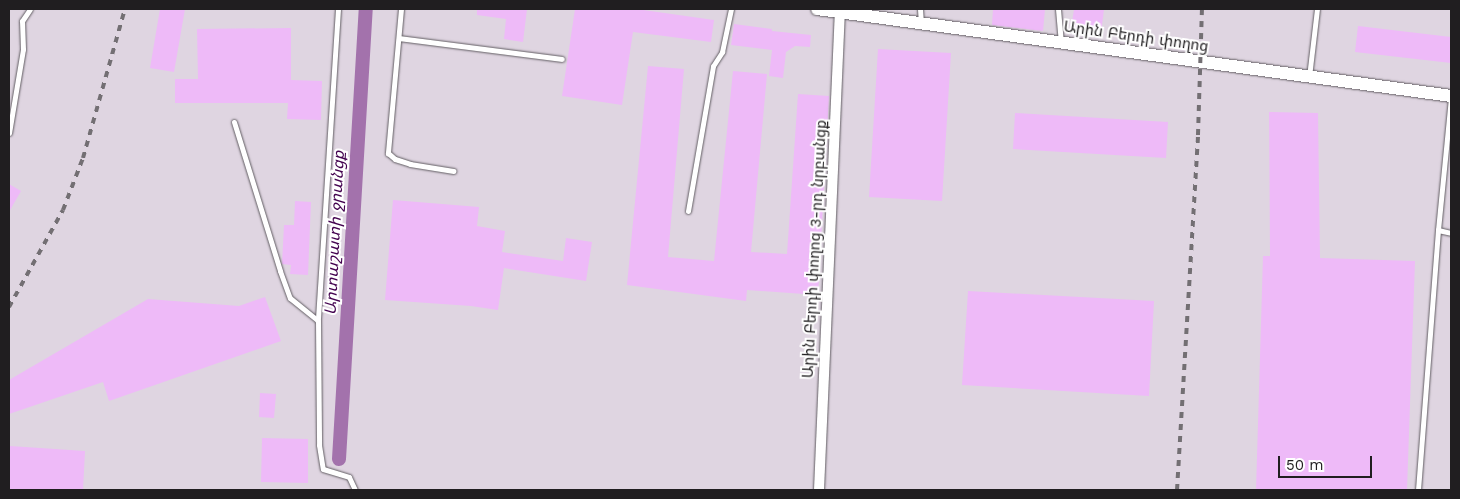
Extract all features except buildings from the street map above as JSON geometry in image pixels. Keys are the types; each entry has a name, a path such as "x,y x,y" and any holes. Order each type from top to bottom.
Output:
{"street":[{"name":"Արին Բերդի փողոց","path":"817,9 840,10 921,24 1451,96"},
{"name":"Արին Բերդի փողոց 3-րդ նրբանցք","path":"819,490 840,10"}],"lane":[{"path":"9,133 23,50 22,21 30,9"},
{"path":"338,9 318,321 319,445 323,469 349,477 355,490"},
{"path":"401,9 388,153 395,159 410,164 453,171"},
{"path":"688,211 713,66 722,52 731,9"},
{"path":"920,9 921,24"},
{"path":"1058,9 1061,43"},
{"path":"1309,77 1318,9"},
{"path":"399,38 562,59"},
{"path":"1418,490 1438,230 1451,96"},
{"path":"234,122 280,272 290,298 318,321"},
{"path":"1438,230 1451,233"}],"shaded area":[{"path":"9,9 1451,9 1451,490 9,490"}],"waterway":[{"name":"Արտաշատի ջրանցք","path":"339,459 366,9"}],"railway":[{"path":"9,307 63,210 83,158 125,9"},
{"path":"1177,490 1198,135 1202,9"}]}
